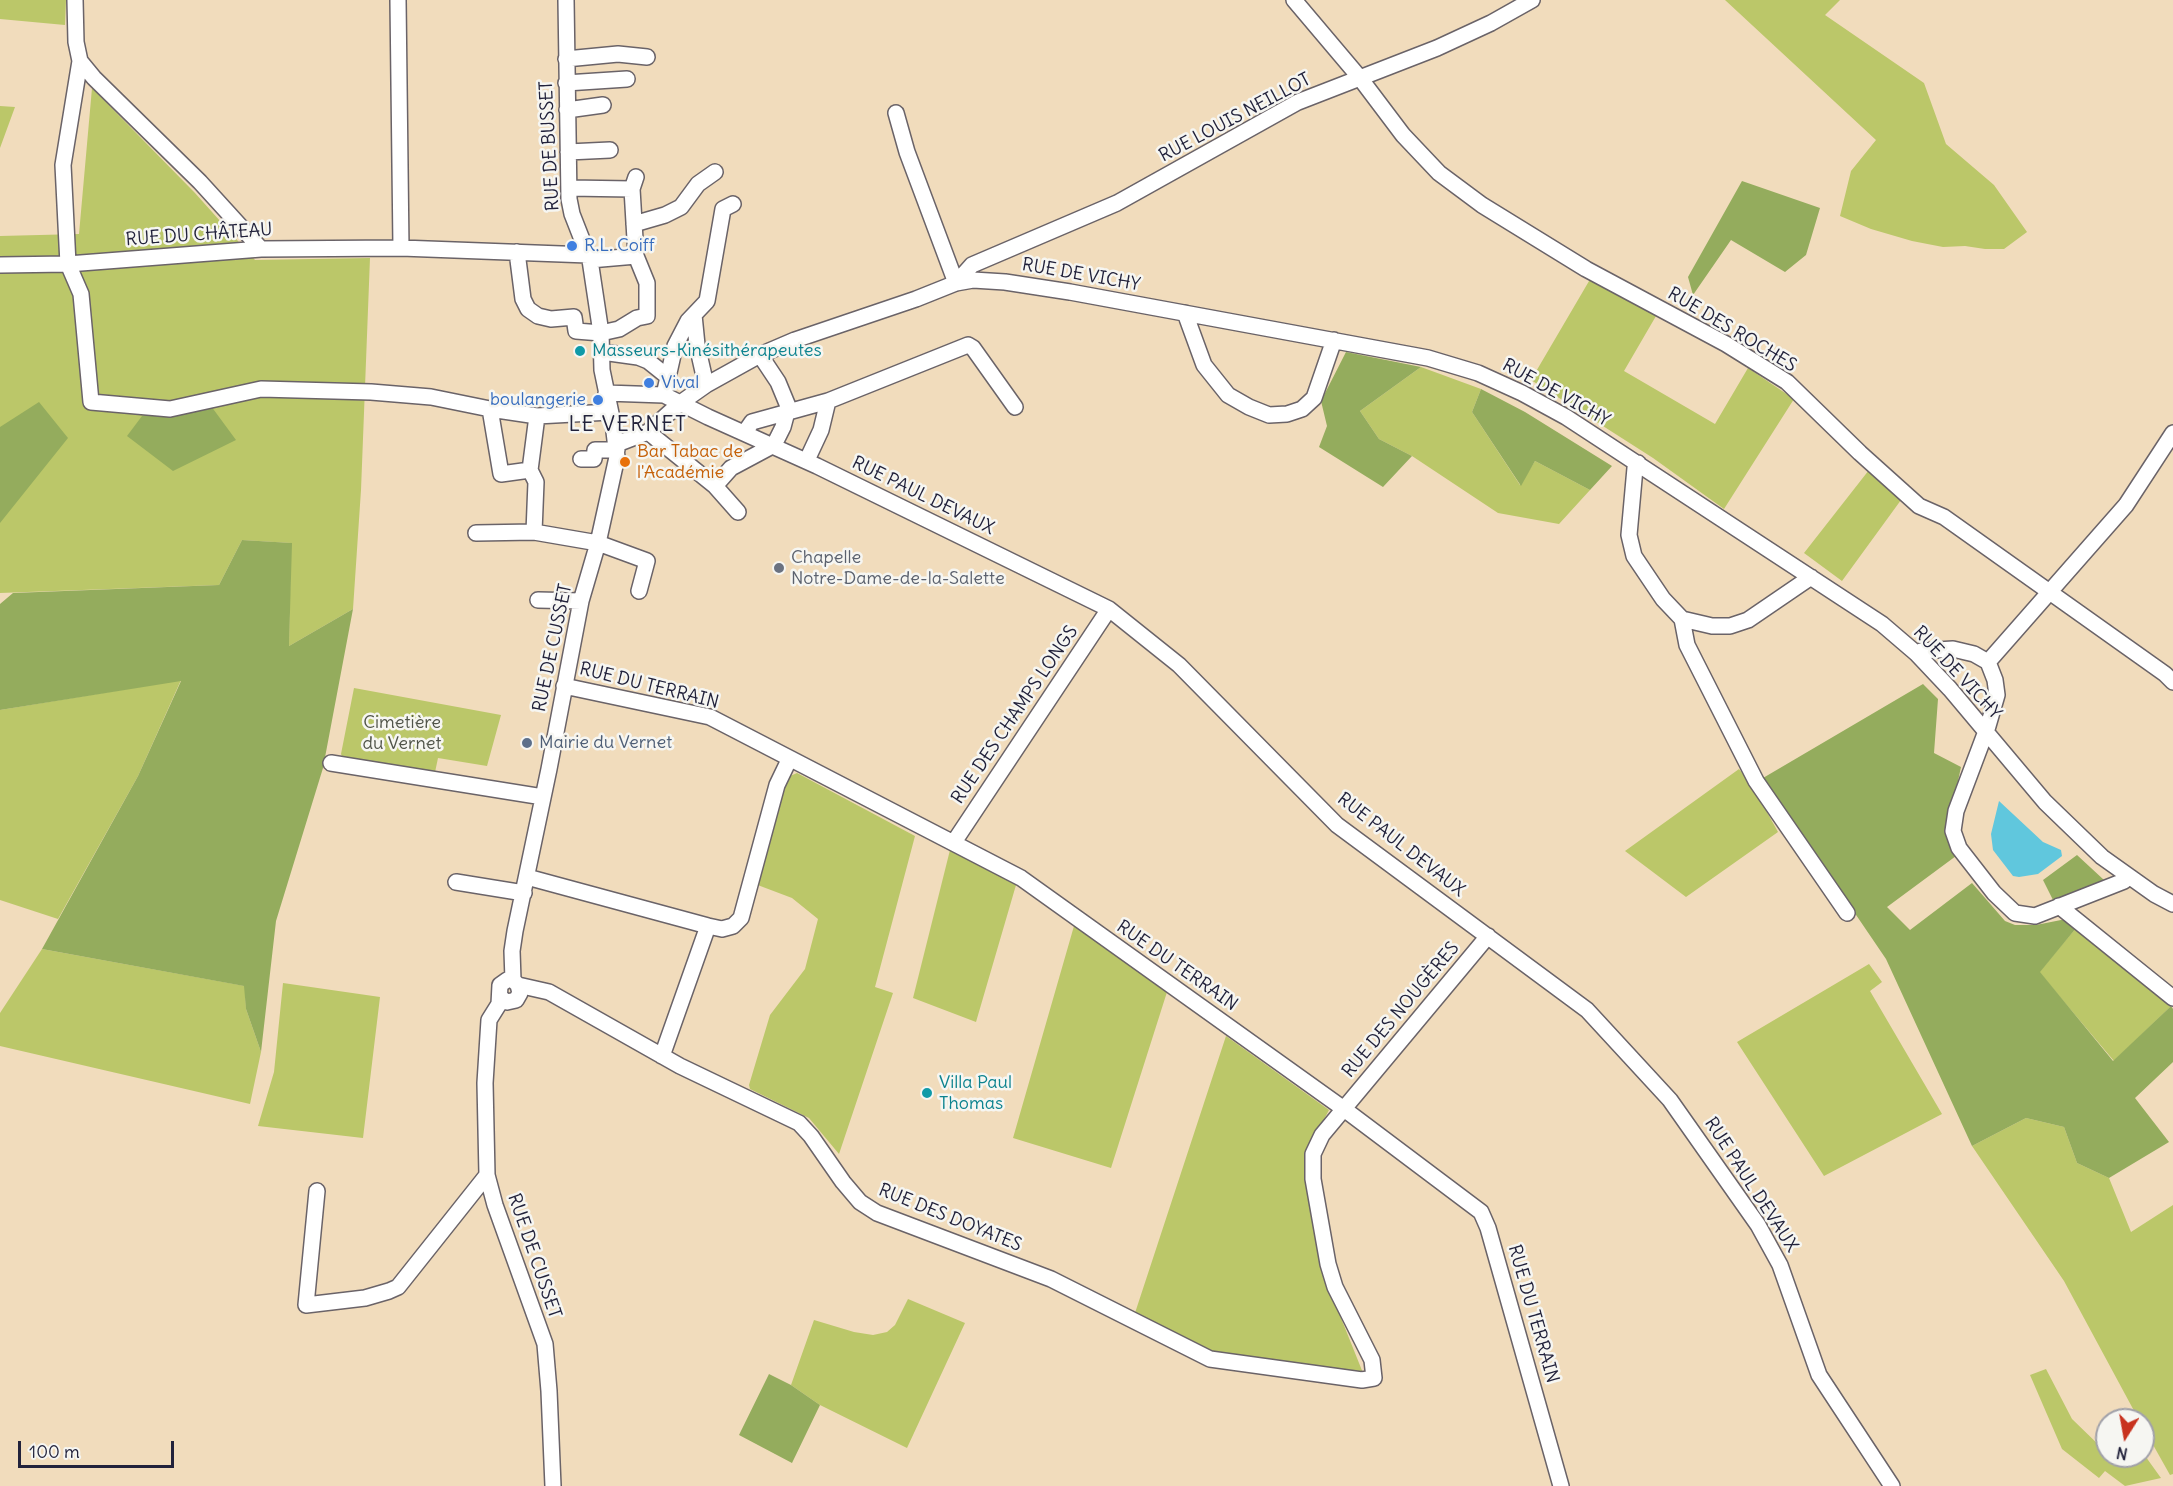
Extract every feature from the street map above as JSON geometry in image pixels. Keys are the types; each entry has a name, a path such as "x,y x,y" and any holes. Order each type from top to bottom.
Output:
{"street":[{"path":"75,0 76,42 80,61 63,165 68,264 81,294 91,402 170,410 261,389 371,392 431,397 490,410 537,416 610,412"},
{"path":"398,0 401,248"},
{"name":"RUE DE BUSSET","path":"566,0 569,188 572,214 589,257 601,333 606,393 617,447"},
{"name":"RUE DES ROCHES","path":"1294,0 1360,78 1415,150 1448,180 1482,205 1586,269 1726,344 1787,382 1919,506 1944,517 2165,674 2173,682"},
{"name":"RUE LOUIS NEILLOT","path":"956,283 972,265 1117,203 1298,102 1437,48 1491,23 1532,0"},
{"path":"566,59 618,54 647,57"},
{"path":"80,61 94,78 200,182 261,249"},
{"path":"566,83 627,79"},
{"path":"567,110 603,105"},
{"path":"897,113 907,152 956,283"},
{"path":"568,152 610,150"},
{"path":"634,224 665,215 681,207 698,184 716,172"},
{"path":"517,252 523,299 528,309 538,316 551,319 574,317 576,331 601,333 619,329 637,318 647,316 647,283 636,256 634,183 569,188"},
{"path":"606,393 664,395 675,346 688,321 707,301 723,209 733,204"},
{"name":"RUE DU CHÂTEAU","path":"0,265 68,264 261,249 401,248 589,257 636,256"},
{"path":"990,258 991,281"},
{"name":"RUE DE VICHY","path":"648,432 679,404 706,385 760,355 795,340 956,283 991,281 1059,291 1428,358 1478,373 1566,417 1882,624 1917,654 1950,689 2045,802 2102,857 2173,904"},
{"path":"1185,313 1204,365 1228,395 1269,415 1287,414 1302,409 1314,398 1334,340"},
{"path":"694,315 697,345 706,385"},
{"path":"745,432 752,422 828,402 968,345 973,348 1015,407"},
{"path":"602,351 638,357 648,361 668,376"},
{"path":"715,486 731,468 774,445 783,427 788,411 778,382 760,355"},
{"name":"RUE PAUL DEVAUX","path":"664,395 679,404 807,460 1109,609 1179,665 1337,825 1587,1010 1684,1117 1758,1225 1780,1265 1819,1375 1892,1486"},
{"path":"807,460 821,430 828,402"},
{"path":"490,410 501,474 530,470"},
{"path":"534,532 536,482 530,470 537,416"},
{"path":"581,459 594,459 595,450 617,447 648,432 715,486 738,512"},
{"path":"1988,662 2126,505 2173,433"},
{"name":"RUE DE CUSSET","path":"553,1486 545,1344 495,1205 487,1175 485,1128 489,1020 510,991 515,931 581,601 598,543 617,447"},
{"path":"1638,463 1635,468 1629,535 1634,556 1663,599 1682,619 1687,645 1756,782 1847,913"},
{"path":"476,533 534,532 598,543 647,561 639,591"},
{"path":"1682,619 1712,626 1730,626 1748,620 1811,577"},
{"path":"538,600 581,601"},
{"name":"RUE DES CHAMPS LONGS","path":"954,842 1109,609"},
{"path":"1917,654 1921,651 1953,649 1974,654 1988,662 1995,680 1997,695 1986,732 1956,811 1953,831 1959,848 1994,893 2015,913 2035,916 2124,880 2128,876"},
{"name":"RUE DU TERRAIN","path":"564,686 710,717 789,760 1021,878 1344,1109 1482,1212 1561,1486"},
{"path":"527,877 708,926 722,929 733,926 741,918 777,785 789,760"},
{"path":"331,763 543,797"},
{"path":"456,882 524,893"},
{"path":"2059,906 2173,998"},
{"path":"662,1056 708,926"},
{"name":"RUE DES NOUGÈRES","path":"1374,1378 1372,1360 1335,1287 1328,1264 1313,1179 1313,1154 1322,1135 1488,936"},
{"name":"RUE DES DOYATES","path":"510,991 558,998 712,1082 799,1123 860,1202 877,1213 1051,1279 1210,1359 1362,1380 1374,1378"},
{"path":"316,1191 306,1305 365,1298 398,1287 487,1175"}],"green space":[{"path":"0,0 66,0 65,25 0,19"},
{"path":"1725,0 1840,0 1825,15 1924,83 1946,144 1994,185 2027,232 2004,249 1943,247 1871,229 1840,216 1851,171 1876,140"},
{"path":"92,88 195,193 255,260 370,258 361,490 353,609 289,646 291,543 242,540 219,585 0,593 0,236 79,234"},
{"path":"0,106 15,107 0,148"},
{"path":"1742,181 1820,208 1806,255 1785,272 1731,240 1693,295 1688,277"},
{"path":"1592,276 1656,316 1624,371 1715,424 1748,368 1794,399 1724,509 1653,458 1531,380"},
{"path":"1346,352 1421,367 1360,411 1379,439 1412,456 1383,487 1319,447 1327,426 1321,401"},
{"path":"1421,367 1481,389 1472,412 1520,485 1535,461 1590,490 1559,524 1498,513 1412,456 1379,439 1360,411"},
{"path":"1481,389 1525,412 1612,466 1590,490 1535,461 1521,486 1472,412"},
{"path":"39,402 68,438 0,523 0,427"},
{"path":"211,406 236,440 173,471 127,436 142,416"},
{"path":"1869,470 1901,500 1842,581 1804,553"},
{"path":"242,540 292,543 289,646 353,609 323,768 276,921 261,1052 246,1009 244,986 42,949 138,776 181,681 0,710 0,604 13,593 219,585"},
{"path":"181,680 138,776 58,919 0,900 0,710"},
{"path":"1923,684 1938,699 1934,753 1961,767 1947,832 1956,856 1887,907 1910,930 1972,883 2005,921 2015,925 2036,925 2066,919 2077,927 2040,972 2113,1061 2171,1006 2173,1009 2173,1062 2135,1098 2169,1142 2109,1178 2077,1163 2064,1127 2026,1118 1972,1146 1886,959 1763,778"},
{"name":"Cimetière du Vernet","path":"354,688 501,715 487,766 438,758 434,777 344,761 341,754"},
{"path":"1739,769 1752,785 1778,832 1686,897 1625,851"},
{"path":"797,773 915,836 875,987 893,993 839,1154 809,1118 750,1089 749,1085 770,1015 805,969 818,919 792,898 755,884 781,780"},
{"path":"950,850 1016,885 976,1022 913,998"},
{"path":"2077,855 2104,880 2053,900 2043,880"},
{"path":"1074,926 1167,992 1111,1168 1013,1138"},
{"path":"2077,927 2171,1006 2114,1061 2039,972"},
{"path":"42,949 245,986 246,1009 261,1052 250,1104 0,1046 0,1013"},
{"path":"1869,964 1882,982 1870,991 1942,1114 1824,1176 1737,1042"},
{"path":"283,983 380,997 363,1138 258,1126 274,1072"},
{"path":"1226,1036 1329,1110 1305,1155 1321,1268 1363,1373 1216,1354 1134,1316"},
{"path":"2026,1118 2064,1127 2077,1163 2109,1178 2131,1232 2173,1205 2173,1474 2170,1475 2155,1448 2155,1408 2133,1408 2064,1281 1972,1146"},
{"path":"908,1299 965,1323 907,1448 820,1405 791,1385 814,1320 854,1332 873,1335 887,1332 895,1325"},
{"path":"2046,1369 2072,1419 2095,1441 2095,1468 2154,1468 2161,1478 2125,1486 2105,1471 2099,1478 2062,1449 2030,1375"},
{"path":"769,1374 791,1385 820,1405 792,1463 739,1435"}],"water":[{"path":"1999,801 2043,842 2061,850 2062,856 2038,874 2013,876 1993,850 1991,834"}],"place":[{"name":"R.L. Coiff","path":"572,246"},
{"name":"Masseurs-Kinésithérapeutes","path":"580,351"},
{"name":"Vival","path":"649,383"},
{"name":"boulangerie","path":"598,400"},
{"name":"Bar Tabac de l'Académie","path":"625,462"},
{"name":"Chapelle Notre-Dame-de-la-Salette","path":"779,568"},
{"name":"Mairie du Vernet","path":"527,743"},
{"name":"Villa Paul Thomas","path":"927,1093"}],"district":[{"name":"LE VERNET","path":"628,425"}]}
